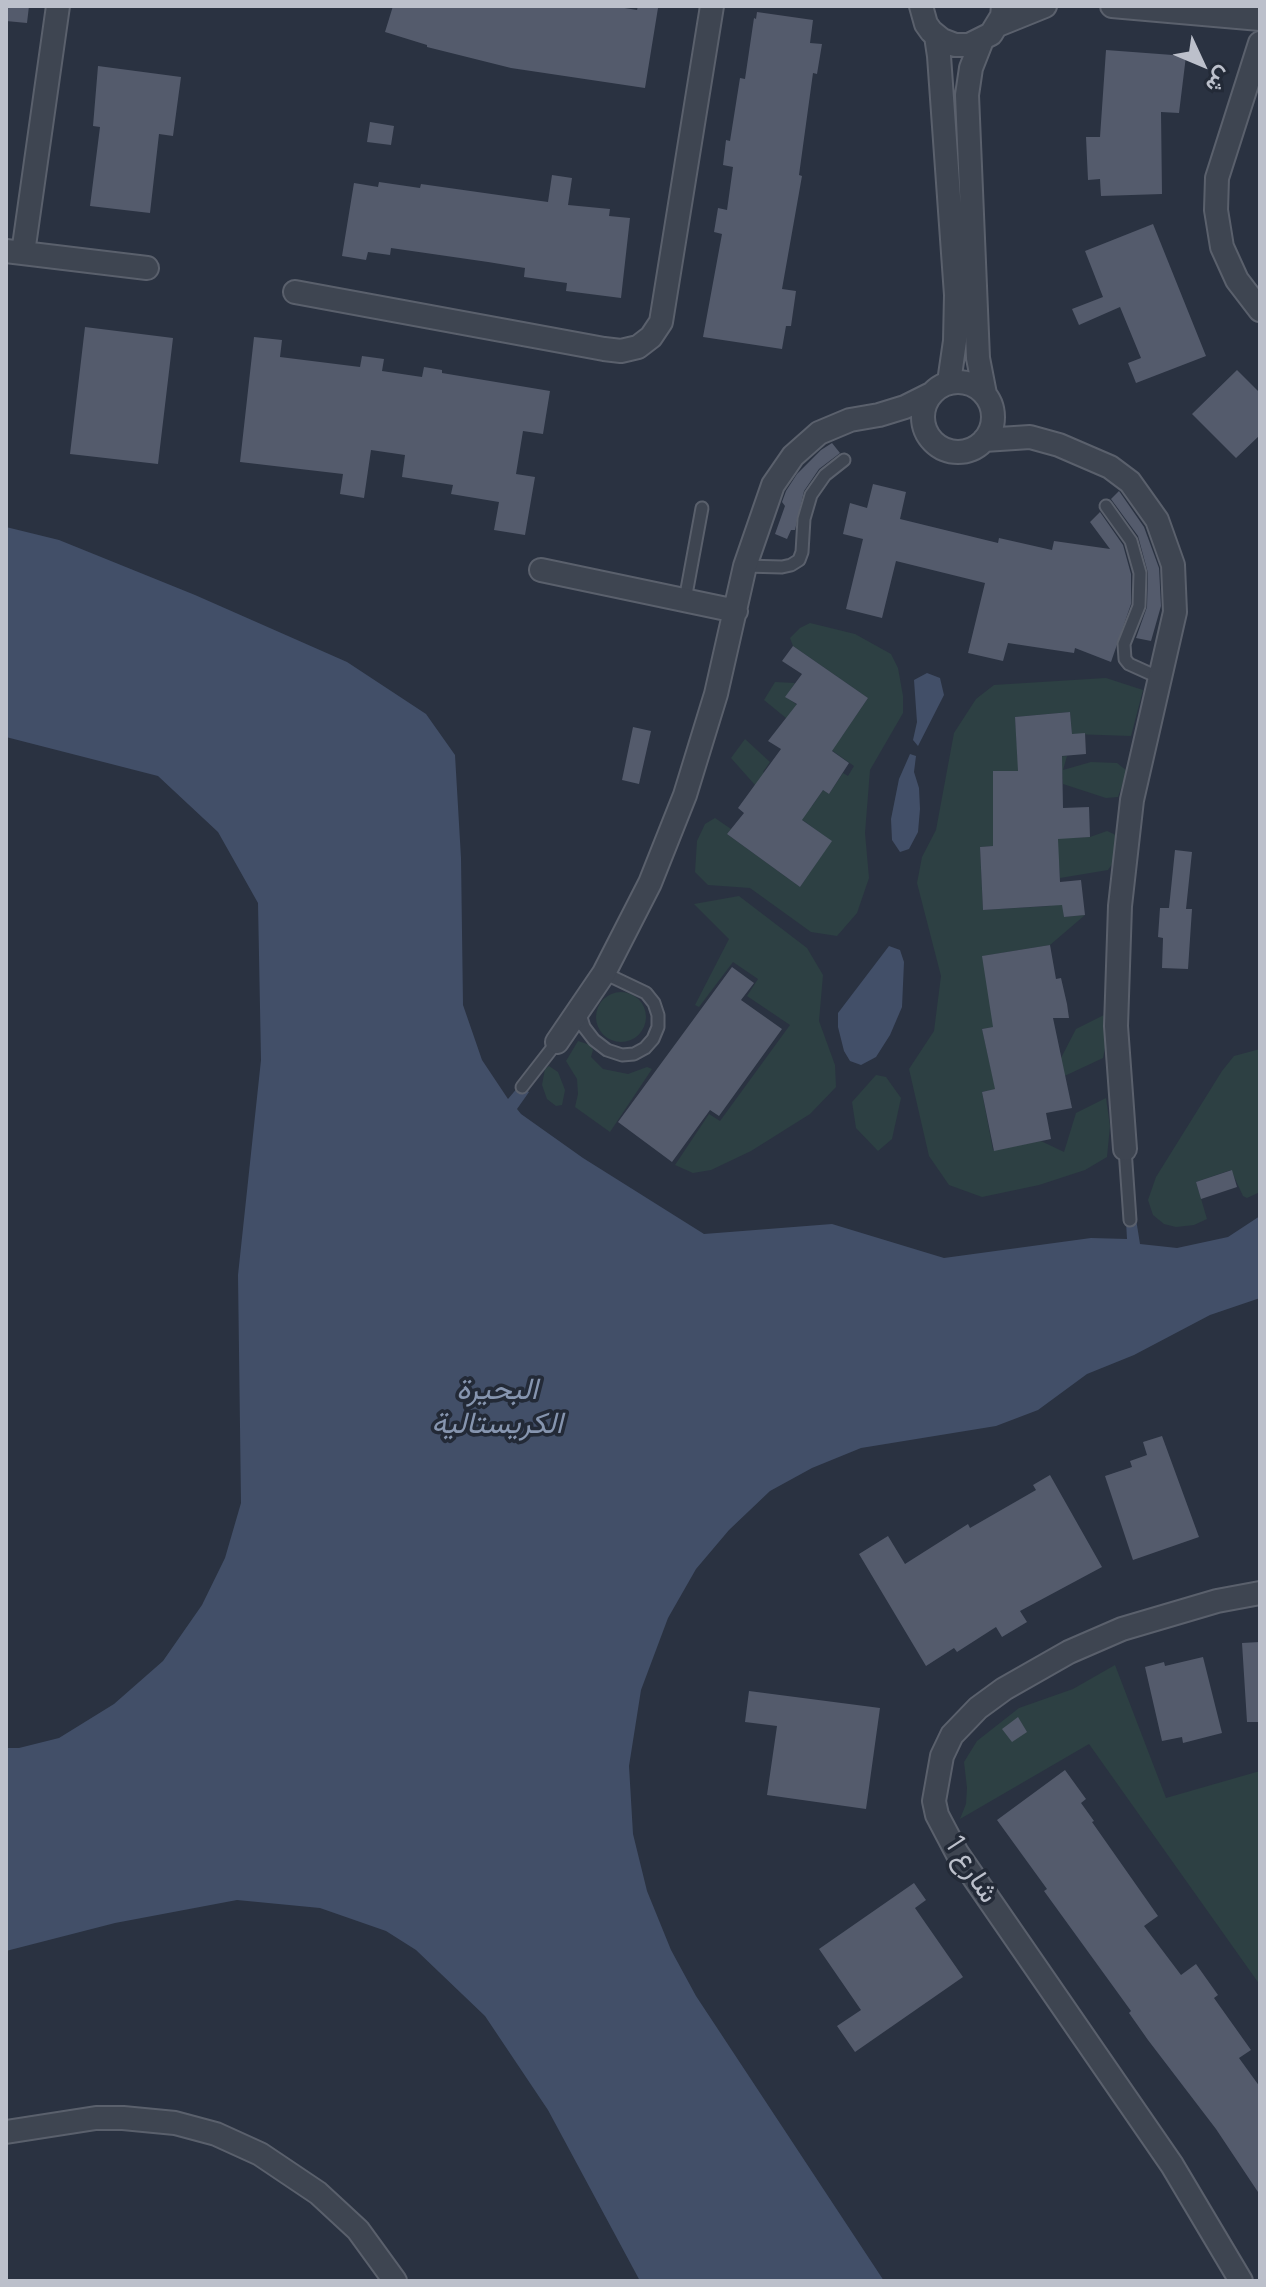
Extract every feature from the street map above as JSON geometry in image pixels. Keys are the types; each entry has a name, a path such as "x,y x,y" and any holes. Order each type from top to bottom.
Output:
{"street":[{"path":"58,6 15,252 147,268"},
{"path":"295,292 604,349 621,351 638,347 651,337 661,322 712,6"},
{"path":"901,6 926,21 942,40 955,45 969,45 994,24 1045,6"},
{"path":"1112,6 1182,9 1260,19"},
{"path":"926,21 936,36 939,56 956,295 955,341 949,382"},
{"path":"984,440 991,429 978,358 967,95 971,68 994,24"},
{"path":"1260,43 1217,178 1216,210 1222,247 1237,280 1260,310"},
{"path":"557,1042 604,973 650,883 685,795 716,694 745,566 773,485 793,456 819,433 850,420 879,415 929,395 949,382 962,381 975,385 988,402 1030,437"},
{"path":"923,427 924,405 929,395"},
{"path":"879,415 902,418 923,427 939,447 950,451 963,452 984,440 1030,437 1059,445 1110,467 1130,482 1157,520 1173,565 1175,612 1132,800 1120,906 1116,1026 1125,1149"},
{"path":"541,570 736,611"},
{"name":"شارع 1","path":"1241,2281 1165,2154 957,1853 937,1815 934,1801 942,1756 952,1735 978,1708 1004,1689 1069,1652 1122,1629 1217,1601 1260,1593"},
{"path":"6,2132 81,2120 123,2118 175,2123 216,2134 260,2154 318,2193 358,2230 395,2281"}],"lane":[{"path":"745,566 782,567 799,560 804,519 811,495 825,475 844,460"},
{"path":"1106,506 1131,541 1140,573 1139,606 1124,644 1125,659 1129,664 1160,678"},
{"path":"685,600 702,508"},
{"path":"579,1011 584,1027 607,1050 622,1055 634,1054 653,1039 658,1027 654,1003 646,993 604,973"},
{"path":"522,1087 557,1042"},
{"path":"1125,1149 1130,1220"}],"shaded area":[{"path":"810,623 855,634 891,654 898,668 903,696 903,713 870,770 865,833 869,878 857,913 837,936 811,932 750,888 708,885 695,872 697,841 705,824 715,818 731,829 727,834 800,887 831,841 755,785 731,758 745,739 770,762 763,772 812,806 823,790 829,794 843,773 848,776 854,766 764,700 775,682 795,683 786,697 842,736 868,698 793,646 790,638"},
{"path":"1106,678 1143,690 1131,736 1072,734 1070,712 1015,717 1018,759 1067,756 1063,770 1091,762 1117,763 1127,771 1118,797 1106,798 1063,784 1062,771 993,771 993,816 1063,816 1064,838 1090,837 1107,831 1116,835 1117,857 1108,870 1060,878 1059,863 1051,842 980,847 983,910 1050,906 1061,890 1064,917 1085,915 1050,945 983,956 1045,1018 982,1029 992,1073 1061,1058 1076,1029 1104,1015 1106,1043 1103,1058 1041,1087 1039,1080 982,1092 993,1150 1041,1141 1064,1152 1076,1113 1106,1098 1110,1126 1107,1157 1085,1170 1039,1185 982,1197 949,1185 929,1156 909,1069 934,1031 941,976 917,883 922,857 936,830 954,733 976,699 994,685"},
{"path":"739,896 807,948 823,975 819,1021 835,1065 836,1087 810,1114 751,1151 711,1170 693,1173 675,1165 709,1114 720,1121 790,1025 747,996 758,979 733,962 699,1007 695,1005 729,939 694,904"},
{"path":"621,992 638,1000 646,1017 638,1034 621,1042 604,1034 596,1017 604,1000"},
{"path":"578,1041 590,1045 593,1050 591,1057 603,1069 628,1074 647,1067 652,1069 610,1132 575,1107 577,1079 566,1061"},
{"path":"1260,1049 1260,1192 1247,1198 1243,1196 1231,1170 1196,1182 1207,1219 1194,1225 1176,1227 1164,1224 1153,1215 1148,1200 1156,1177 1234,1056"},
{"path":"549,1066 558,1072 565,1090 562,1105 556,1106 547,1099 542,1085 545,1069"},
{"path":"876,1075 886,1077 901,1098 892,1139 878,1151 856,1128 852,1102"},
{"path":"1115,1665 1166,1798 1260,1771 1260,1985 1089,1744 960,1819 966,1804 964,1762 977,1741 1019,1708 1073,1689"}],"water":[{"name":"البحيرة الكريستالية","path":"6,527 59,540 195,595 347,662 426,714 455,755 461,858 463,1005 482,1060 508,1099 519,1086 529,1092 517,1109 521,1114 583,1158 704,1234 832,1224 944,1258 1091,1238 1127,1239 1126,1221 1136,1219 1140,1244 1177,1248 1228,1237 1260,1216 1260,1298 1210,1315 1134,1355 1087,1374 1038,1410 996,1426 861,1448 812,1468 770,1491 729,1530 696,1569 668,1618 641,1690 629,1766 633,1834 647,1891 671,1950 696,1996 884,2281 640,2281 548,2110 485,2016 416,1950 386,1931 320,1908 237,1900 115,1923 6,1951 6,1748 19,1748 59,1738 114,1704 163,1661 202,1605 225,1558 241,1503 238,1275 261,1060 258,903 218,832 158,776 6,737"},
{"path":"927,673 940,678 944,695 918,746 913,740 917,722 914,680"},
{"path":"910,754 916,756 914,772 920,809 918,832 909,849 900,852 892,840 891,819 899,779"},
{"path":"889,946 900,950 904,962 902,1007 876,1057 861,1065 850,1061 844,1051 838,1013"}],"building":[{"path":"6,6 29,6 27,23 6,21"},
{"path":"393,6 658,8 645,88 511,68 427,47 385,32"},
{"path":"757,12 813,20 810,43 822,44 817,74 813,73 799,175 802,176 782,289 796,291 791,326 786,326 782,349 703,337 722,234 714,232 718,208 727,210 733,167 723,165 726,140 730,141 740,78 745,79"},
{"path":"1106,50 1186,56 1179,113 1161,112 1162,194 1101,196 1100,179 1088,180 1086,137 1100,137"},
{"path":"98,66 181,77 173,136 159,134 150,213 90,206 100,127 93,126"},
{"path":"370,122 394,126 391,145 367,142"},
{"path":"552,175 572,178 568,205 610,209 609,216 630,218 621,298 566,291 567,283 524,277 525,268 488,262 391,248 390,255 368,252 366,260 342,256 354,183 378,187 379,182 420,188 421,184 548,202"},
{"path":"1153,224 1206,356 1136,383 1128,363 1141,358 1120,307 1079,325 1072,309 1103,297 1085,251"},
{"path":"85,327 173,338 158,464 70,454"},
{"path":"254,337 282,340 280,357 360,367 362,356 384,359 382,371 422,377 424,367 442,370 442,373 550,391 543,434 523,431 516,474 535,477 525,535 494,530 499,502 451,494 453,485 402,477 405,455 371,450 364,498 340,494 343,474 240,462"},
{"path":"1237,370 1260,393 1260,435 1236,458 1192,414"},
{"path":"832,443 840,453 819,469 804,491 795,530 791,530 787,539 775,534 785,506 782,502 786,491 797,474"},
{"path":"873,484 906,492 900,519 998,543 999,538 1052,550 1054,541 1110,549 1090,522 1100,512 1123,545 1131,574 1131,604 1111,662 1075,648 1074,653 1008,643 1003,661 968,653 985,583 896,561 882,618 846,609 863,539 843,534 850,503 867,508"},
{"path":"1119,491 1144,527 1159,568 1161,606 1151,641 1136,638 1147,607 1148,573 1138,536 1111,499"},
{"path":"793,646 868,698 832,751 849,763 829,794 823,790 802,820 832,841 800,887 727,834 744,813 738,808 781,749 768,741 797,704 785,697 802,674 782,661"},
{"path":"1070,712 1072,734 1085,733 1086,754 1062,756 1063,808 1089,807 1090,837 1058,839 1060,882 1081,880 1085,915 1064,917 1062,905 983,910 980,847 993,846 993,771 1018,771 1015,717"},
{"path":"633,727 651,731 639,784 622,780"},
{"path":"1175,850 1192,852 1186,909 1192,909 1188,969 1162,968 1163,938 1158,937 1160,908 1169,908"},
{"path":"1050,945 1056,979 1061,978 1069,1018 1053,1018 1072,1108 1046,1113 1051,1139 994,1151 982,1092 995,1089 982,1029 993,1027 982,956"},
{"path":"732,967 754,983 741,1000 782,1029 719,1116 710,1110 672,1162 618,1122"},
{"path":"1232,1170 1237,1187 1201,1199 1196,1182"},
{"path":"1162,1436 1199,1537 1133,1560 1105,1476 1132,1467 1130,1461 1147,1455 1143,1442"},
{"path":"1050,1475 1102,1567 1020,1611 1027,1622 1002,1637 996,1627 957,1652 954,1648 926,1666 859,1554 888,1536 905,1564 968,1524 970,1528 1036,1490 1033,1485"},
{"path":"1260,1642 1260,1722 1247,1722 1242,1643"},
{"path":"1203,1657 1222,1733 1183,1743 1182,1737 1162,1741 1145,1667 1164,1662 1165,1666"},
{"path":"749,1691 880,1708 866,1809 767,1795 777,1726 745,1722"},
{"path":"1018,1717 1027,1732 1012,1742 1002,1729"},
{"path":"1065,1770 1086,1799 1081,1803 1092,1822 1158,1916 1144,1926 1181,1975 1196,1964 1218,1995 1214,1998 1251,2050 1239,2058 1260,2087 1260,2195 1216,2129 1129,2013 1131,2011 997,1820"},
{"path":"914,1883 926,1900 915,1908 963,1977 855,2052 837,2026 861,2010 819,1949"}]}
